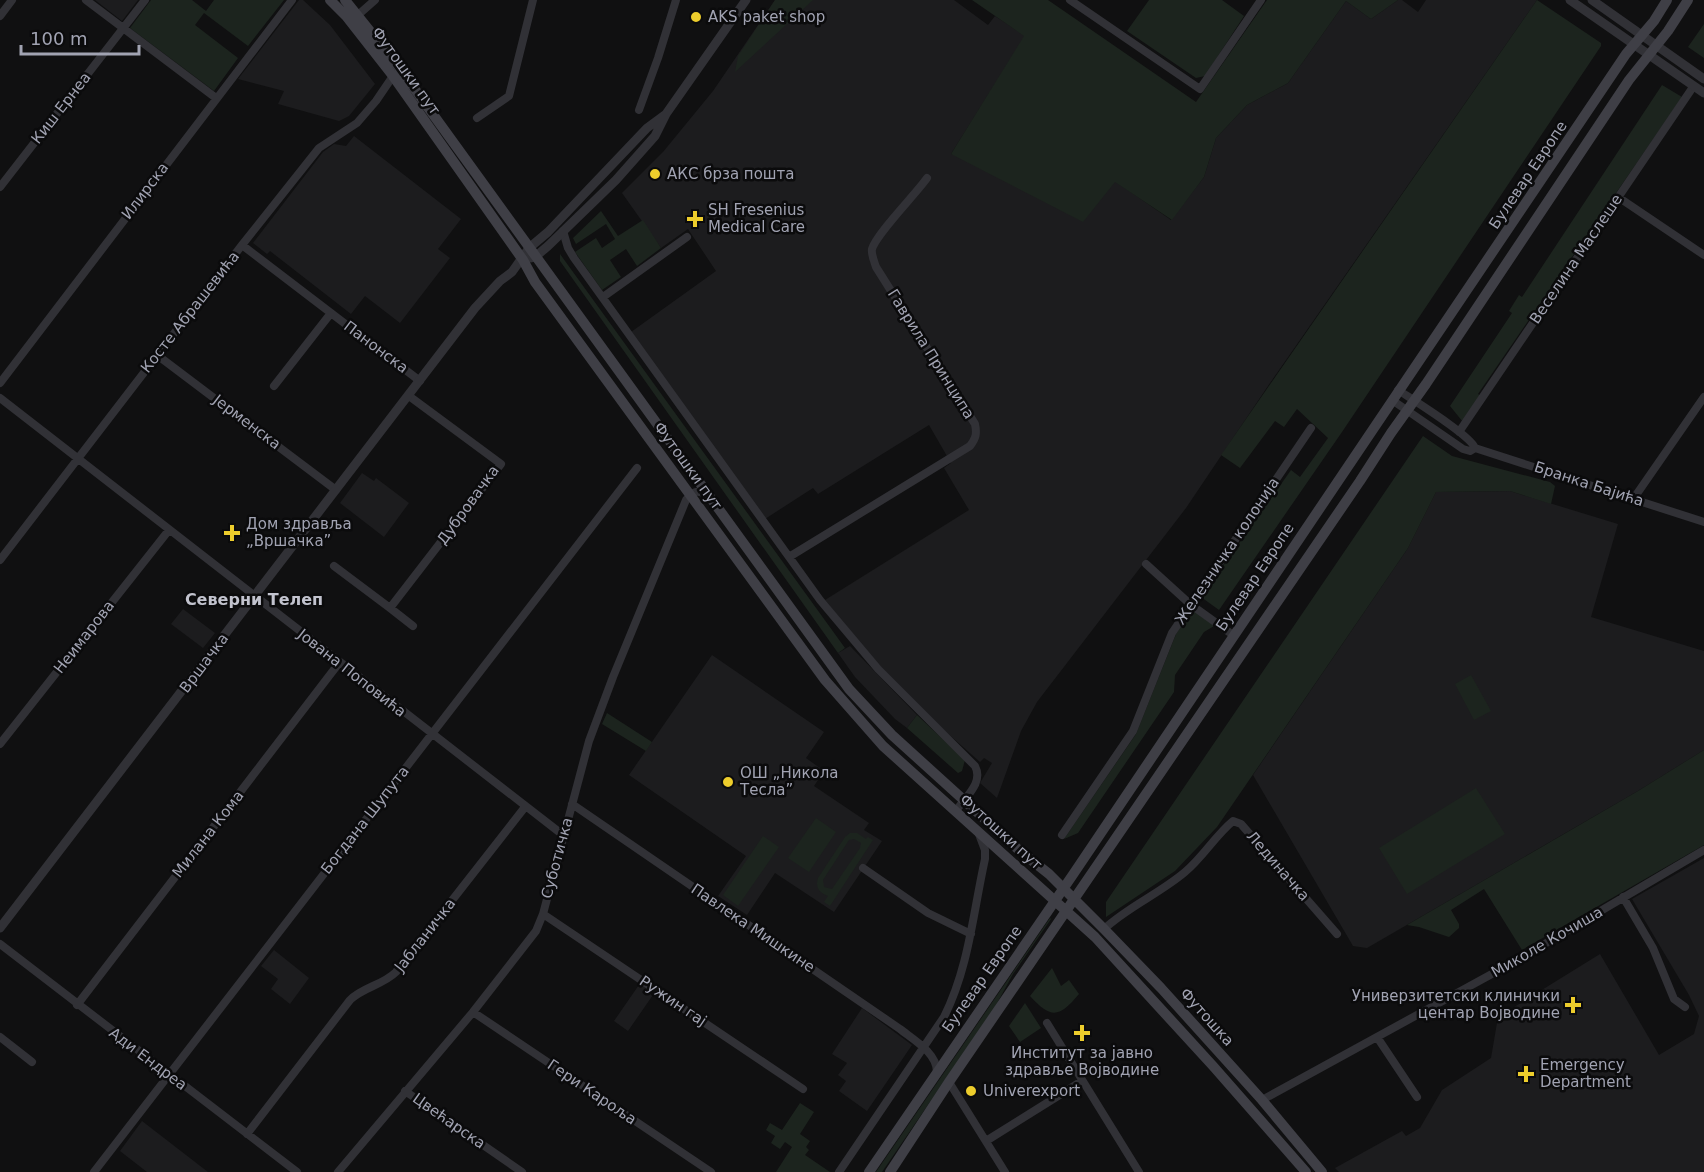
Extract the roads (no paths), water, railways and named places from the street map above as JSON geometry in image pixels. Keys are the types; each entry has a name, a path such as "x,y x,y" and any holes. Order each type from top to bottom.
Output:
{"main road":[{"name":"Футошки пут","path":"330,0 346,16 393,76 523,260 535,282 825,680 883,746 1067,911"},
{"name":"Футошки пут","path":"345,0 532,252 706,495 849,688 892,735 1064,889"},
{"name":"Булевар Европе","path":"869,1172 1064,889 1233,635 1633,45 1667,0"},
{"name":"Булевар Европе","path":"890,1172 949,1082 1411,406 1624,88 1668,31 1688,0"},
{"name":"Футошка","path":"1064,889 1161,988 1262,1100 1322,1172"},
{"name":"Футошка","path":"1067,911 1095,937 1198,1049 1305,1172"}],"street":[{"path":"0,16 12,0"},
{"path":"86,0 216,98"},
{"name":"Киш Ернеа","path":"0,187 145,0"},
{"name":"Илирска","path":"0,382 292,0"},
{"path":"358,15 375,0"},
{"path":"477,118 509,96 533,0"},
{"path":"639,110 676,0"},
{"path":"523,260 563,231 616,180 655,136 666,114 746,0"},
{"path":"1070,0 1200,89 1261,0"},
{"path":"1570,0 1704,93"},
{"path":"1592,0 1704,77"},
{"name":"Косте Абрашевића","path":"0,560 242,244 319,148 357,123 393,76"},
{"name":"Веселина Маслеше","path":"1459,432 1693,87"},
{"path":"532,252 647,128 666,114"},
{"name":"Гаврила Принципа","path":"789,556 970,446 977,435 975,424 876,267 872,255 872,249 882,233 927,178"},
{"path":"1618,197 1704,255"},
{"path":"563,231 568,248 820,600 878,669 975,766 979,774 977,782 956,811"},
{"path":"603,297 687,237"},
{"name":"Панонска","path":"242,244 420,381"},
{"name":"Вршачка","path":"0,928 475,308 523,260"},
{"name":"Панонска","path":"274,386 331,312"},
{"name":"Јерменска","path":"157,355 336,490"},
{"path":"1395,395 1411,406"},
{"name":"Дубровачка","path":"390,608 501,464 409,396"},
{"path":"1634,498 1704,397"},
{"name":"Јована Поповића","path":"0,398 563,835"},
{"name":"Бранка Бајића","path":"1411,406 1459,432 1471,442 1474,448 1704,522"},
{"name":"Бранка Бајића","path":"1411,406 1463,449 1470,451 1474,448"},
{"name":"Железничка колонија","path":"1062,835 1133,731 1172,633 1311,428"},
{"name":"Богдана Шупута","path":"94,1172 637,468"},
{"path":"690,495 701,491 706,495"},
{"name":"Суботичка","path":"338,1172 473,1012 536,931 543,914 589,741 613,677 690,495"},
{"name":"Неимарова","path":"0,744 169,530"},
{"path":"1146,564 1190,604 1233,635"},
{"path":"334,566 413,626"},
{"name":"Милана Кома","path":"77,1005 339,663"},
{"name":"Павлека Мишкине","path":"572,804 900,1029 930,1055 936,1063 936,1072"},
{"name":"Јабланичка","path":"247,1134 350,1000 358,992 396,972 525,807"},
{"name":"Лединачка","path":"1104,929 1118,916 1186,872 1233,820 1241,824 1337,934"},
{"path":"839,1172 944,1017 955,996 971,934 985,859 985,850 979,833"},
{"name":"Миколе Кочиша","path":"1262,1100 1521,958 1704,850"},
{"path":"985,859 990,851 1002,853"},
{"path":"863,868 928,913 971,934"},
{"path":"1623,897 1653,948 1674,999 1685,1007"},
{"name":"Ружин гај","path":"543,914 803,1089"},
{"name":"Ади Ендреа","path":"0,944 297,1172"},
{"name":"Гери Кароља","path":"473,1012 711,1172"},
{"path":"1047,1023 1139,1172"},
{"path":"0,1037 32,1062"},
{"path":"1377,1037 1417,1097"},
{"path":"930,1055 942,1057 951,1051"},
{"path":"986,1141 1082,1081"},
{"path":"949,1082 1005,1172"},
{"name":"Цвећарска","path":"405,1091 522,1172"}],"place":[{"name":"AKS paket shop","path":"696,17"},
{"name":"АКС брза пошта","path":"655,174"},
{"name":"SH Fresenius Medical Care","path":"695,219"},
{"name":"Дом здравља „Вршачка”","path":"232,533"},
{"name":"ОШ „Никола Тесла”","path":"728,782"},
{"name":"Универзитетски клинички центар Војводине","path":"1573,1005"},
{"name":"Институт за јавно здравље Војводине","path":"1082,1033"},
{"name":"Emergency Department","path":"1526,1074"},
{"name":"Univerexport","path":"971,1091"}],"district":[{"name":"Северни Телеп","path":"254,599"}]}
